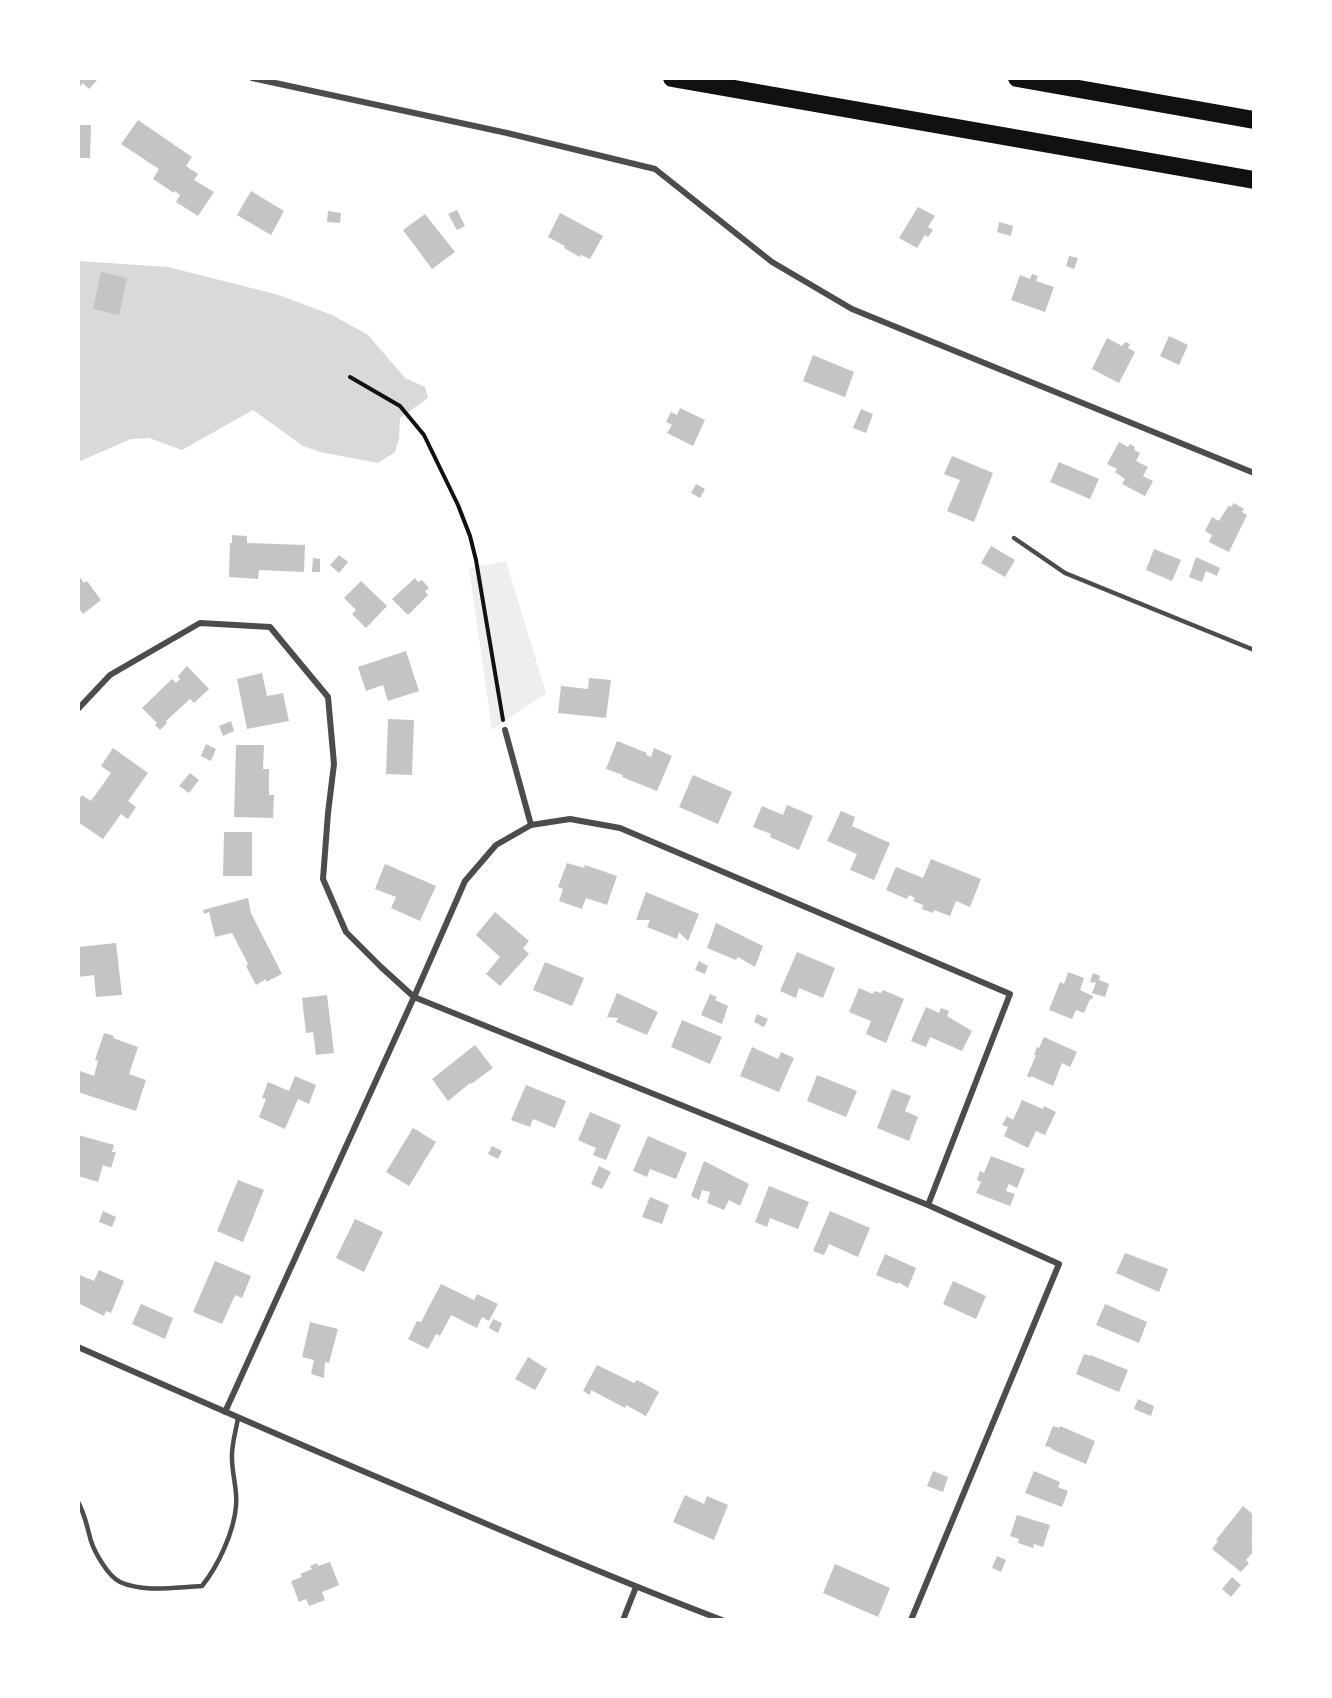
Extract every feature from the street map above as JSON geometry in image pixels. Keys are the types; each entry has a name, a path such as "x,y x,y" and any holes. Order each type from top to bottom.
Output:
{"highway":[{"path":"672,78 1254,180"},
{"path":"1017,78 1254,120"}],"street":[{"path":"252,78 507,133 655,169 772,262 852,309 1254,473"},
{"path":"78,709 110,675 200,623 270,627 328,697 334,764 323,879 346,932 414,997 928,1205 1059,1264 911,1620"},
{"path":"505,730 531,825"},
{"path":"225,1412 465,881 496,845 531,825 570,819 620,828 1010,994 928,1205"},
{"path":"78,1347 238,1418 636,1587 722,1620"},
{"path":"622,1620 636,1587"}],"lane":[{"path":"1014,538 1065,573 1254,650"},
{"path":"78,1502 87,1520 91,1540 98,1556 118,1581 141,1588 202,1586 233,1528 237,1504 231,1456 238,1418"}],"path":[{"path":"350,377 400,406 424,435 458,505 476,560 505,730"}],"shaded area":[{"path":"78,261 168,267 279,295 332,315 368,335 405,378 425,387 428,398 400,418 399,439 395,452 378,463 320,452 303,446 253,410 182,450 149,438 131,439 78,462"},
{"path":"506,561 546,693 492,730 469,568"}],"building":[{"path":"78,78 99,78 89,89 83,83 78,88"},
{"path":"138,120 192,157 186,166 198,174 194,180 214,192 198,216 176,202 180,195 153,179 159,169 121,144"},
{"path":"78,125 91,125 90,158 78,158"},
{"path":"251,191 284,211 271,235 237,215"},
{"path":"918,207 935,216 928,227 933,230 928,237 925,235 917,248 899,238"},
{"path":"457,210 465,226 457,230 448,214"},
{"path":"328,211 341,213 340,223 327,222"},
{"path":"560,213 603,236 590,259 581,255 580,257 548,237"},
{"path":"425,214 455,252 432,269 403,230"},
{"path":"999,222 1013,226 1011,236 997,232"},
{"path":"1069,256 1078,258 1074,269 1066,266"},
{"path":"101,272 127,278 119,315 93,309"},
{"path":"1032,274 1038,276 1036,281 1054,287 1045,312 1011,300 1020,275 1030,279"},
{"path":"1169,336 1188,345 1179,365 1160,356"},
{"path":"1107,338 1122,346 1125,342 1130,344 1128,348 1135,352 1119,383 1092,369"},
{"path":"813,355 854,372 845,397 803,381"},
{"path":"680,408 705,420 693,446 667,433 672,425 666,422 671,412 677,415"},
{"path":"861,409 873,414 866,433 853,428"},
{"path":"1119,442 1128,447 1130,444 1135,447 1134,450 1140,453 1136,461 1148,467 1143,476 1153,481 1145,496 1122,484 1125,479 1115,472 1117,469 1107,464"},
{"path":"952,456 993,473 974,522 947,511 960,480 944,474"},
{"path":"1059,462 1099,479 1090,499 1050,482"},
{"path":"696,484 705,489 700,498 691,493"},
{"path":"1234,503 1244,509 1242,512 1247,515 1229,552 1209,542 1212,535 1205,531 1212,517 1219,521 1229,505 1231,507"},
{"path":"232,535 247,536 247,543 305,545 304,572 259,570 258,579 229,577"},
{"path":"991,546 1015,560 1005,577 981,563"},
{"path":"1154,549 1181,560 1172,581 1146,570"},
{"path":"339,555 348,562 339,573 330,565"},
{"path":"1196,557 1220,568 1217,576 1206,571 1202,582 1189,577"},
{"path":"313,558 320,559 320,572 312,572"},
{"path":"78,575 84,583 87,581 101,600 83,614 78,607"},
{"path":"415,578 418,582 422,580 429,588 425,591 428,595 408,615 392,599"},
{"path":"361,581 387,606 366,628 352,614 356,610 344,598"},
{"path":"406,651 419,691 388,701 383,685 366,691 358,667"},
{"path":"187,666 209,689 194,703 190,699 166,721 167,723 160,730 155,725 157,723 142,708 172,679 176,683 180,679 178,676"},
{"path":"262,673 267,696 283,693 289,721 247,729 237,679"},
{"path":"589,678 611,680 606,718 558,713 561,686 588,689"},
{"path":"388,719 414,720 412,775 386,774"},
{"path":"231,721 234,731 223,736 219,726"},
{"path":"617,741 647,753 646,755 651,757 654,748 672,756 657,791 606,769"},
{"path":"206,744 216,749 211,761 201,756"},
{"path":"236,745 264,745 263,769 269,769 269,795 274,795 273,818 234,817"},
{"path":"113,748 148,773 128,801 136,807 128,819 121,814 103,839 78,822 78,801 82,795 91,801 111,773 101,766"},
{"path":"190,773 199,780 189,793 179,786"},
{"path":"693,775 732,792 718,824 679,807"},
{"path":"787,805 813,816 799,850 753,827 762,806 783,815"},
{"path":"841,811 855,817 852,826 890,843 874,880 850,870 857,854 827,841"},
{"path":"224,832 252,832 252,876 223,876"},
{"path":"931,859 981,879 970,907 956,901 950,916 934,910 933,913 922,909 923,905 913,901 915,898 909,895 907,899 886,890 896,867 923,878"},
{"path":"567,863 584,868 585,865 617,876 607,905 586,898 582,909 559,901 563,889 558,887"},
{"path":"385,864 436,886 420,921 391,908 396,897 375,889"},
{"path":"646,892 699,914 688,941 679,932 677,939 647,927 650,920 636,920"},
{"path":"248,898 251,913 282,974 256,985 232,933 215,937 209,912 204,914 203,910"},
{"path":"495,912 529,941 523,948 529,954 500,986 486,974 500,957 476,935"},
{"path":"716,923 763,946 755,967 738,957 736,960 707,948"},
{"path":"116,943 122,995 96,997 94,975 78,977 78,947"},
{"path":"797,952 835,968 823,998 799,988 796,998 780,991"},
{"path":"699,961 708,966 705,974 695,970"},
{"path":"545,962 584,978 572,1006 533,990"},
{"path":"1068,972 1084,978 1080,990 1093,996 1084,1013 1076,1010 1072,1019 1049,1010 1060,982 1064,984"},
{"path":"1093,973 1100,976 1099,980 1109,984 1105,997 1092,993 1096,983 1090,982"},
{"path":"859,988 873,994 874,991 881,993 883,990 904,999 886,1043 866,1034 871,1021 849,1012"},
{"path":"617,993 658,1012 647,1035 616,1022 618,1018 607,1017"},
{"path":"710,994 717,997 715,1000 728,1006 722,1024 701,1015"},
{"path":"327,995 334,1053 316,1055 313,1032 306,1033 302,998"},
{"path":"926,1007 939,1013 941,1008 949,1011 947,1016 972,1031 962,1051 930,1037 926,1047 911,1041"},
{"path":"757,1014 768,1019 764,1027 754,1022"},
{"path":"682,1020 722,1037 710,1064 671,1047"},
{"path":"104,1033 138,1047 129,1074 146,1080 136,1111 78,1092 80,1071 94,1076 98,1061 95,1060"},
{"path":"1044,1037 1077,1052 1070,1067 1062,1063 1053,1086 1027,1076 1037,1047 1039,1048"},
{"path":"475,1045 493,1068 448,1101 432,1079"},
{"path":"752,1047 778,1059 781,1052 794,1058 779,1092 740,1076"},
{"path":"817,1075 857,1091 846,1117 807,1101"},
{"path":"295,1076 316,1085 309,1104 298,1099 285,1129 259,1117 266,1099 262,1098 268,1082 289,1091"},
{"path":"526,1085 566,1101 555,1128 533,1119 530,1127 511,1120"},
{"path":"892,1089 911,1096 905,1111 918,1117 909,1141 877,1128"},
{"path":"1022,1100 1056,1112 1045,1135 1036,1131 1028,1148 1004,1136 1008,1127 1002,1125 1007,1116 1013,1120"},
{"path":"590,1112 621,1125 606,1160 593,1155 596,1148 578,1140"},
{"path":"413,1128 436,1142 409,1186 386,1172"},
{"path":"78,1135 114,1145 112,1152 116,1152 111,1168 103,1165 98,1182 78,1176"},
{"path":"648,1136 687,1153 676,1179 650,1169 647,1177 633,1171"},
{"path":"492,1146 502,1151 498,1159 488,1154"},
{"path":"991,1156 1025,1169 1017,1188 1009,1184 1007,1188 1006,1191 1015,1194 1010,1206 976,1193 981,1182 977,1180 980,1171 984,1173"},
{"path":"704,1161 749,1184 740,1206 729,1200 724,1210 707,1203 710,1192 702,1190 699,1200 691,1196"},
{"path":"599,1166 611,1172 602,1189 591,1184"},
{"path":"238,1180 264,1190 243,1242 217,1231"},
{"path":"769,1186 809,1202 798,1229 770,1218 767,1227 755,1222"},
{"path":"650,1197 669,1205 662,1224 642,1217"},
{"path":"103,1211 116,1217 112,1227 99,1222"},
{"path":"830,1211 870,1228 858,1257 829,1244 824,1255 813,1251"},
{"path":"355,1219 383,1232 364,1272 336,1258"},
{"path":"1125,1253 1168,1269 1159,1292 1116,1273"},
{"path":"885,1254 916,1268 908,1288 876,1275"},
{"path":"215,1261 251,1276 242,1298 235,1295 222,1324 193,1312"},
{"path":"99,1270 124,1281 111,1313 106,1311 104,1316 78,1303 80,1275 94,1281"},
{"path":"953,1281 986,1296 976,1319 943,1304"},
{"path":"441,1284 474,1300 477,1294 498,1304 489,1321 482,1317 477,1328 451,1315 440,1336 436,1334 428,1349 408,1339 417,1321 421,1322"},
{"path":"141,1304 173,1318 165,1339 132,1324"},
{"path":"1105,1304 1147,1322 1139,1343 1096,1325"},
{"path":"493,1319 502,1323 498,1333 489,1328"},
{"path":"310,1322 338,1329 329,1363 325,1362 324,1378 311,1374 314,1360 302,1357"},
{"path":"1084,1354 1128,1370 1119,1392 1076,1374"},
{"path":"528,1357 547,1369 535,1390 515,1379"},
{"path":"597,1365 634,1383 637,1380 659,1392 646,1416 591,1390 590,1395 583,1391"},
{"path":"1138,1399 1154,1406 1151,1416 1134,1409"},
{"path":"1053,1426 1059,1428 1060,1426 1095,1441 1086,1464 1045,1446"},
{"path":"933,1471 948,1477 943,1492 927,1486"},
{"path":"1034,1471 1060,1482 1058,1487 1068,1491 1062,1507 1025,1493"},
{"path":"685,1495 704,1504 707,1496 728,1505 714,1540 673,1522"},
{"path":"1243,1506 1254,1515 1254,1535 1251,1539 1254,1541 1254,1551 1246,1560 1249,1563 1241,1572 1212,1549 1218,1541 1216,1540"},
{"path":"1017,1515 1050,1525 1043,1547 1034,1544 1033,1548 1018,1543 1019,1539 1010,1536"},
{"path":"997,1556 1006,1560 1001,1572 992,1568"},
{"path":"330,1562 339,1585 322,1592 325,1600 309,1606 306,1599 299,1602 291,1581 302,1577 300,1574 312,1569 310,1566"},
{"path":"835,1564 890,1588 878,1617 823,1593"},
{"path":"1232,1577 1241,1585 1231,1597 1222,1589"}]}
